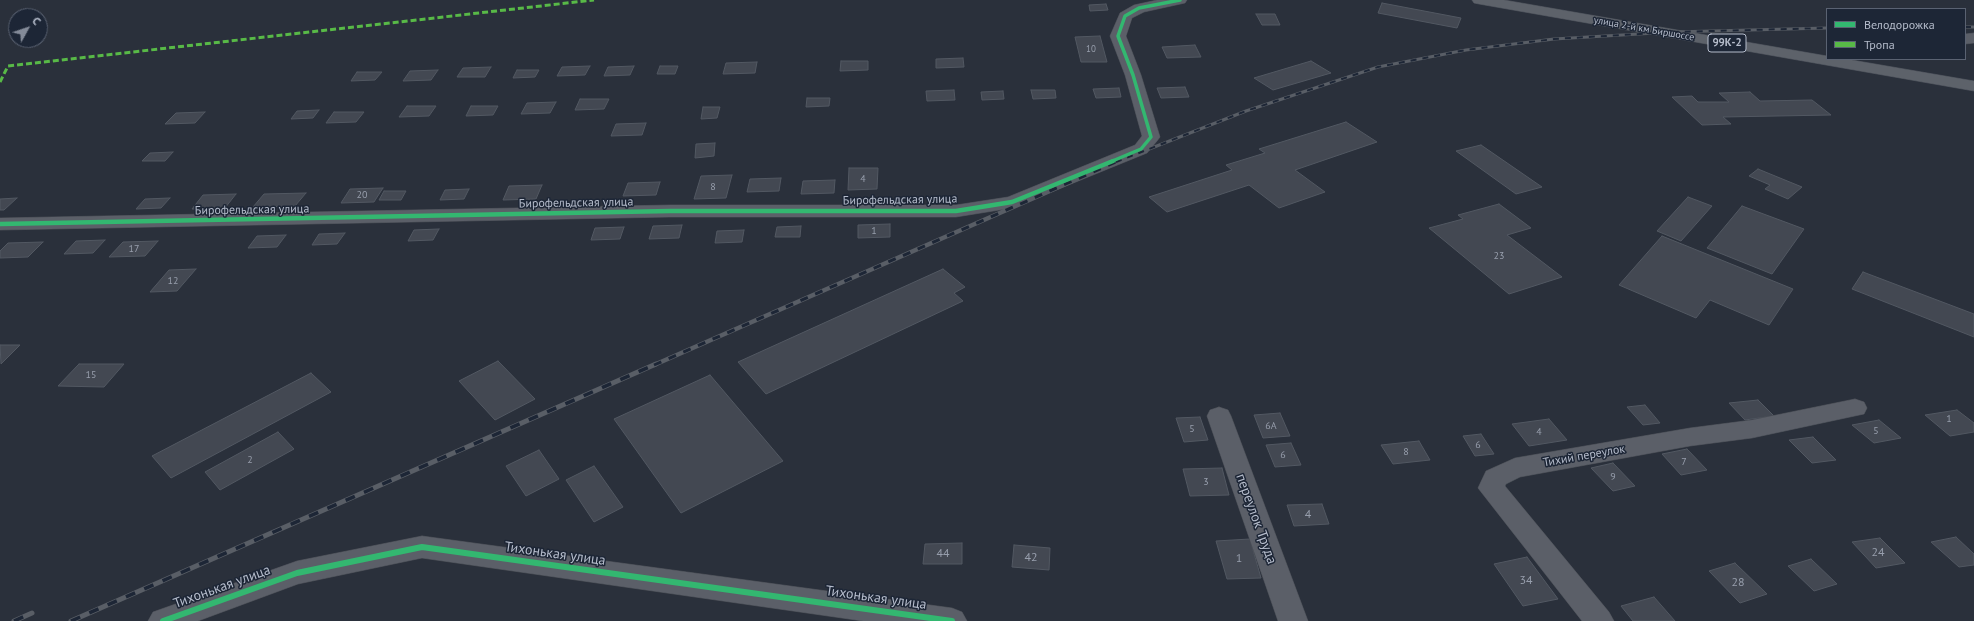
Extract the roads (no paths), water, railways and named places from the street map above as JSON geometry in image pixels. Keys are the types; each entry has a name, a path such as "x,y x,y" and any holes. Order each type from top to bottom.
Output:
{"main road":[{"name":"улица 2-й км Биршоссе","path":"1480,0 1826,57"},
{"name":"улица 2-й км Биршоссе","path":"1845,60 1974,86"}],"street":[{"name":"Бирофельдская улица","path":"0,224 183,222 670,211 956,211 1012,202 1141,149 1151,137 1133,75 1118,36 1125,16 1139,8 1180,0"},
{"name":"Тихий переулок","path":"1599,621 1491,488 1495,478 1515,468 1690,437 1752,429 1854,408"},
{"name":"переулок Труда","path":"1218,416 1293,621"},
{"name":"Тихонькая улица","path":"163,621 297,573 422,547 952,621"}],"railway":[{"path":"1966,27 1974,27"},
{"path":"1116,162 1246,111 1378,67 1466,50 1554,39 1673,32 1826,28"},
{"path":"654,365 1118,161"},
{"path":"71,621 656,364"},
{"path":"14,621 32,613"}]}
